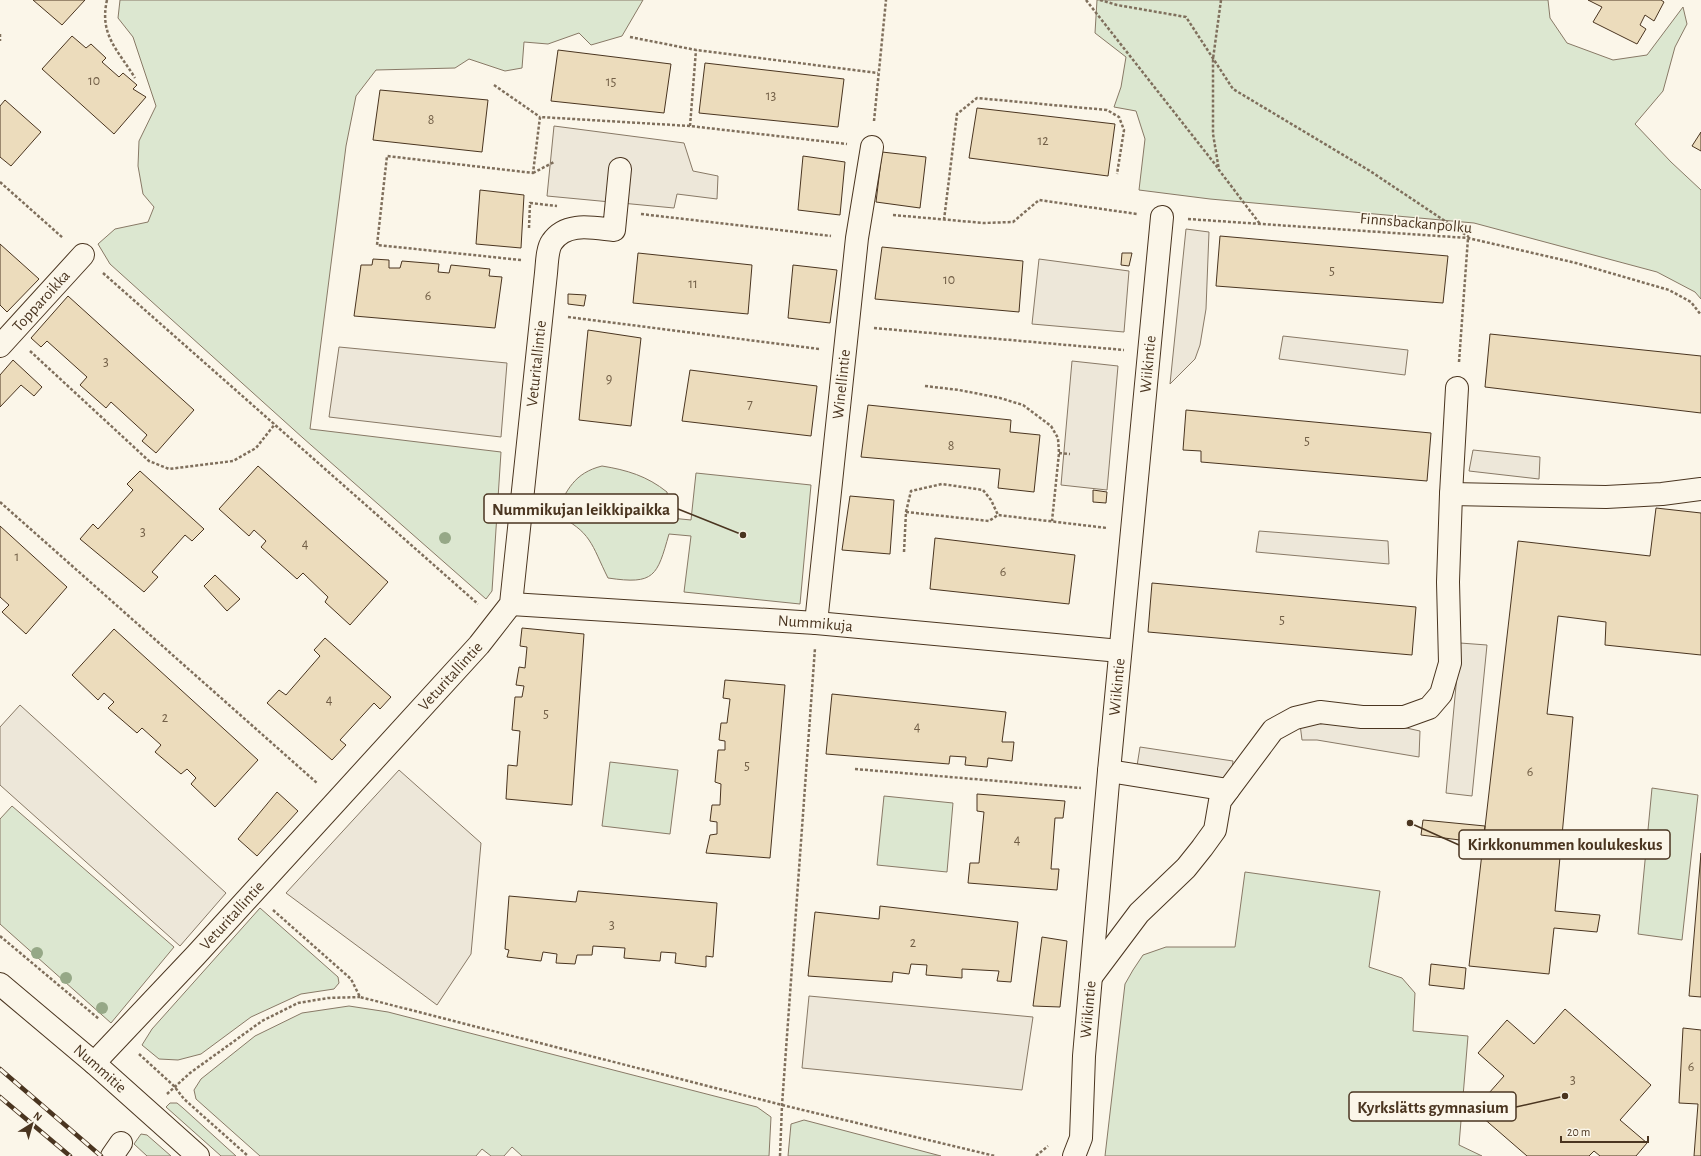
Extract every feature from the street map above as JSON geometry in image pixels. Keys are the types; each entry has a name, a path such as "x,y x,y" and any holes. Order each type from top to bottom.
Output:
{"street":[{"name":"Winellintie","path":"816,624 849,326 857,238 872,147"},
{"path":"615,221 620,169"},
{"name":"Wiikintie","path":"1074,1156 1081,1138 1084,1056 1109,771 1162,217"},
{"name":"Veturitallintie","path":"94,1063 253,893 479,645 510,604 551,242 561,234 576,227 615,221"},
{"name":"Topparoikka","path":"6,340 83,255"},
{"path":"1091,977 1139,912 1186,868 1202,848 1215,830 1220,801 1273,730 1295,718 1320,712 1362,717 1404,717 1429,708 1441,694 1450,663 1448,582 1457,388"},
{"path":"1451,494 1606,497 1662,494 1701,489"},
{"name":"Nummikuja","path":"510,604 816,624 1120,651"},
{"path":"1109,771 1228,790"},
{"name":"Nummitie","path":"0,984 94,1063 198,1156"}],"path":[{"path":"107,0 104,12 108,35 135,78"},
{"path":"494,85 540,117 690,126 872,147 886,0"},
{"path":"1086,0 1260,224"},
{"path":"1100,0 1117,5 1186,17 1233,89 1370,171 1469,238 1457,388"},
{"path":"1219,170 1213,134 1213,59 1221,0"},
{"path":"0,34 0,41"},
{"path":"630,37 696,50 878,73"},
{"path":"690,126 696,50"},
{"path":"944,220 958,114 977,98 1107,110 1119,117 1124,130 1117,174"},
{"path":"533,173 540,117"},
{"path":"548,263 377,245 387,156 533,173 554,162"},
{"path":"0,182 497,621"},
{"name":"Finnsbackanpolku","path":"893,215 984,223 1013,222 1039,200 1162,217 1469,238 1576,263 1670,290 1691,302 1701,314"},
{"path":"528,232 530,203 561,206"},
{"path":"615,221 857,238"},
{"path":"542,314 845,353"},
{"path":"849,326 1148,352"},
{"path":"6,340 149,461 169,469 233,461 256,448 275,424"},
{"path":"925,386 980,394 1023,405 1051,426 1058,438 1059,453 1052,521"},
{"path":"1059,453 1070,454"},
{"path":"904,552 906,512 911,491 926,486 942,484 983,490 991,500 998,515"},
{"path":"0,502 337,800"},
{"path":"906,512 989,521 998,515 1111,528"},
{"path":"780,1156 782,1105 816,624"},
{"path":"855,770 1089,789"},
{"path":"253,893 351,979 360,997"},
{"path":"0,936 102,1022"},
{"path":"174,1086 262,1021 298,1003 328,998 360,997 782,1105 995,1156"},
{"path":"138,1052 174,1086 184,1099 248,1156"}],"green space":[{"path":"120,0 643,0 622,36 591,45 579,33 548,44 524,42 522,68 505,71 469,59 455,68 376,70 356,96 346,146 310,429 501,452 492,591 486,599 303,438 110,264 98,244 115,229 148,222 154,207 143,194 138,166 139,141 156,106 133,37 118,18"},
{"path":"1097,0 1548,0 1550,18 1567,43 1613,60 1647,55 1683,7 1687,24 1675,47 1663,91 1635,124 1671,162 1701,190 1701,299 1695,292 1657,272 1474,223 1210,199 1139,190 1145,139 1136,111 1114,107 1121,87 1126,57 1095,33"},
{"path":"602,466 636,474 659,486 667,492 671,518 691,520 696,473 811,485 800,604 684,592 691,536 669,534 657,568 652,574 645,578 624,580 608,578 594,548 584,533 555,514 563,497 572,484 585,473"},
{"path":"610,762 678,770 670,834 602,826"},
{"path":"1652,788 1698,795 1682,940 1638,934"},
{"path":"884,796 953,803 947,872 877,865"},
{"path":"12,806 174,947 111,1023 0,924 0,819"},
{"path":"1245,872 1380,891 1369,967 1402,978 1415,993 1413,1031 1468,1036 1459,1145 1482,1156 1105,1156 1125,984 1143,955 1166,947 1235,947"},
{"path":"260,908 338,977 339,983 334,989 301,994 251,1017 201,1054 178,1060 159,1059 142,1045 152,1029"},
{"path":"349,1006 388,1012 757,1107 771,1117 769,1156 522,1156 512,1147 504,1156 491,1156 482,1149 476,1156 260,1156 196,1099 194,1090 201,1079 255,1036 302,1013"},
{"path":"170,1103 177,1103 236,1156 221,1156 166,1107"},
{"path":"804,1120 941,1156 788,1156 791,1124"},
{"path":"141,1134 147,1135 171,1156 147,1156 134,1144"}],"shaded area":[{"path":"554,126 684,143 693,171 718,176 717,199 677,194 674,208 547,196"},
{"path":"1186,229 1209,232 1206,309 1200,345 1195,359 1170,384"},
{"path":"1039,259 1129,271 1124,332 1032,324"},
{"path":"1283,336 1408,350 1405,375 1279,359"},
{"path":"339,347 507,363 501,437 329,417"},
{"path":"1072,361 1118,366 1107,490 1061,485"},
{"path":"1473,450 1540,457 1539,479 1469,471"},
{"path":"1259,531 1388,541 1389,564 1256,552"},
{"path":"1460,643 1487,645 1472,796 1446,793"},
{"path":"20,705 226,893 180,946 0,785 0,727"},
{"path":"1313,722 1402,727 1420,731 1419,757 1317,740 1302,740 1300,724"},
{"path":"1140,747 1233,761 1231,780 1137,766"},
{"path":"399,770 481,843 471,954 437,1005 286,893"},
{"path":"809,996 1033,1017 1022,1090 802,1068"}],"building":[{"path":"33,0 85,0 62,25"},
{"path":"1588,0 1661,0 1664,2 1654,21 1645,15 1640,25 1646,29 1637,44 1593,22 1602,7"},
{"path":"72,36 86,48 91,44 106,58 102,62 119,77 123,73 137,85 133,89 146,97 114,134 42,69"},
{"path":"558,50 671,64 664,113 551,101"},
{"path":"705,63 844,79 838,127 699,113"},
{"path":"380,90 488,100 482,152 373,140"},
{"path":"5,100 41,132 11,166 0,157 0,106"},
{"path":"977,108 1115,124 1108,176 969,158"},
{"path":"1701,132 1701,151 1692,146"},
{"path":"882,152 926,157 920,208 876,202"},
{"path":"803,156 845,162 840,215 798,210"},
{"path":"480,190 524,195 521,248 476,244"},
{"path":"1220,236 1448,256 1443,303 1216,286"},
{"path":"0,244 39,279 7,312 0,305"},
{"path":"882,247 1023,261 1019,312 875,299"},
{"path":"638,253 752,265 748,314 633,303"},
{"path":"1122,253 1132,253 1129,266 1121,265"},
{"path":"373,259 389,260 389,268 400,268 402,261 439,264 438,272 449,273 451,265 490,269 489,276 502,277 495,328 354,316 361,265 372,265"},
{"path":"793,265 837,270 830,323 788,318"},
{"path":"568,294 586,295 584,306 568,304"},
{"path":"68,296 194,410 156,453 142,441 147,435 111,402 106,408 80,385 87,377 47,341 41,347 31,338"},
{"path":"588,330 641,338 631,426 579,420"},
{"path":"1490,334 1701,356 1701,413 1485,387"},
{"path":"13,360 42,387 34,396 21,385 0,407 0,375"},
{"path":"690,370 817,386 811,436 682,421"},
{"path":"868,405 1011,420 1010,432 1040,435 1034,492 998,488 1000,469 861,457"},
{"path":"1186,410 1431,433 1427,481 1201,462 1201,451 1183,450"},
{"path":"258,466 388,582 350,625 325,602 328,597 303,573 297,579 261,547 266,541 254,530 249,536 219,509"},
{"path":"140,471 204,529 192,541 185,535 152,572 158,577 144,592 80,539 93,524 98,529 133,490 127,484"},
{"path":"1093,490 1107,492 1106,503 1093,502"},
{"path":"850,496 894,500 890,554 842,550"},
{"path":"1656,508 1701,513 1701,655 1605,645 1606,622 1558,616 1547,714 1573,717 1555,911 1600,915 1597,932 1554,928 1549,974 1469,966 1518,541 1650,556"},
{"path":"0,526 67,587 26,634 2,612 9,605 0,597"},
{"path":"935,538 1075,555 1069,604 930,589"},
{"path":"215,575 240,599 227,611 204,586"},
{"path":"1152,583 1416,607 1412,655 1148,632"},
{"path":"522,628 584,634 572,805 506,799 508,765 517,766 520,731 512,730 515,697 522,697 524,686 516,685 519,667 525,668 527,647 520,646"},
{"path":"114,629 258,760 215,807 191,784 196,778 187,769 181,774 155,752 161,745 142,728 137,733 108,708 114,702 104,693 98,700 72,675"},
{"path":"325,638 391,697 380,709 374,703 340,740 346,745 332,760 267,703 279,690 286,695 320,656 314,650"},
{"path":"725,680 785,685 770,858 706,853 710,835 717,834 717,822 710,821 712,805 720,805 721,784 715,782 718,750 725,750 725,741 719,740 721,723 727,723 730,699 723,698"},
{"path":"832,694 1006,712 1002,742 1014,742 1012,761 988,758 987,767 965,765 966,757 950,756 949,764 826,754"},
{"path":"277,792 298,811 257,856 238,839"},
{"path":"977,794 1065,801 1063,818 1055,818 1051,869 1059,869 1057,890 968,883 970,863 979,863 984,812 977,811"},
{"path":"1423,820 1485,826 1483,843 1421,835"},
{"path":"1701,853 1701,997 1689,996"},
{"path":"578,891 717,903 713,957 706,956 706,967 675,963 676,953 661,952 660,961 624,958 625,948 593,946 592,955 577,955 575,964 556,963 557,954 543,952 541,961 507,957 509,950 505,949 509,896 576,902"},
{"path":"880,906 1018,922 1011,982 997,981 999,971 962,969 962,978 926,975 927,965 911,964 909,974 893,972 892,982 808,976 815,912 879,919"},
{"path":"1042,937 1067,941 1060,1007 1033,1006"},
{"path":"1431,964 1466,968 1464,989 1429,985"},
{"path":"1565,1009 1651,1085 1620,1120 1647,1143 1636,1156 1600,1156 1594,1151 1589,1156 1527,1156 1474,1110 1504,1076 1478,1053 1507,1020 1534,1044"},
{"path":"1683,1028 1701,1030 1701,1156 1694,1156 1698,1104 1679,1103"}],"railway":[{"path":"0,1069 101,1156"},
{"path":"0,1097 70,1156"}],"place":[{"name":"Nummikujan leikkipaikka","path":"743,535"},
{"name":"Kirkkonummen koulukeskus","path":"1410,823"},
{"name":"Kyrkslätts gymnasium","path":"1565,1096"}]}
